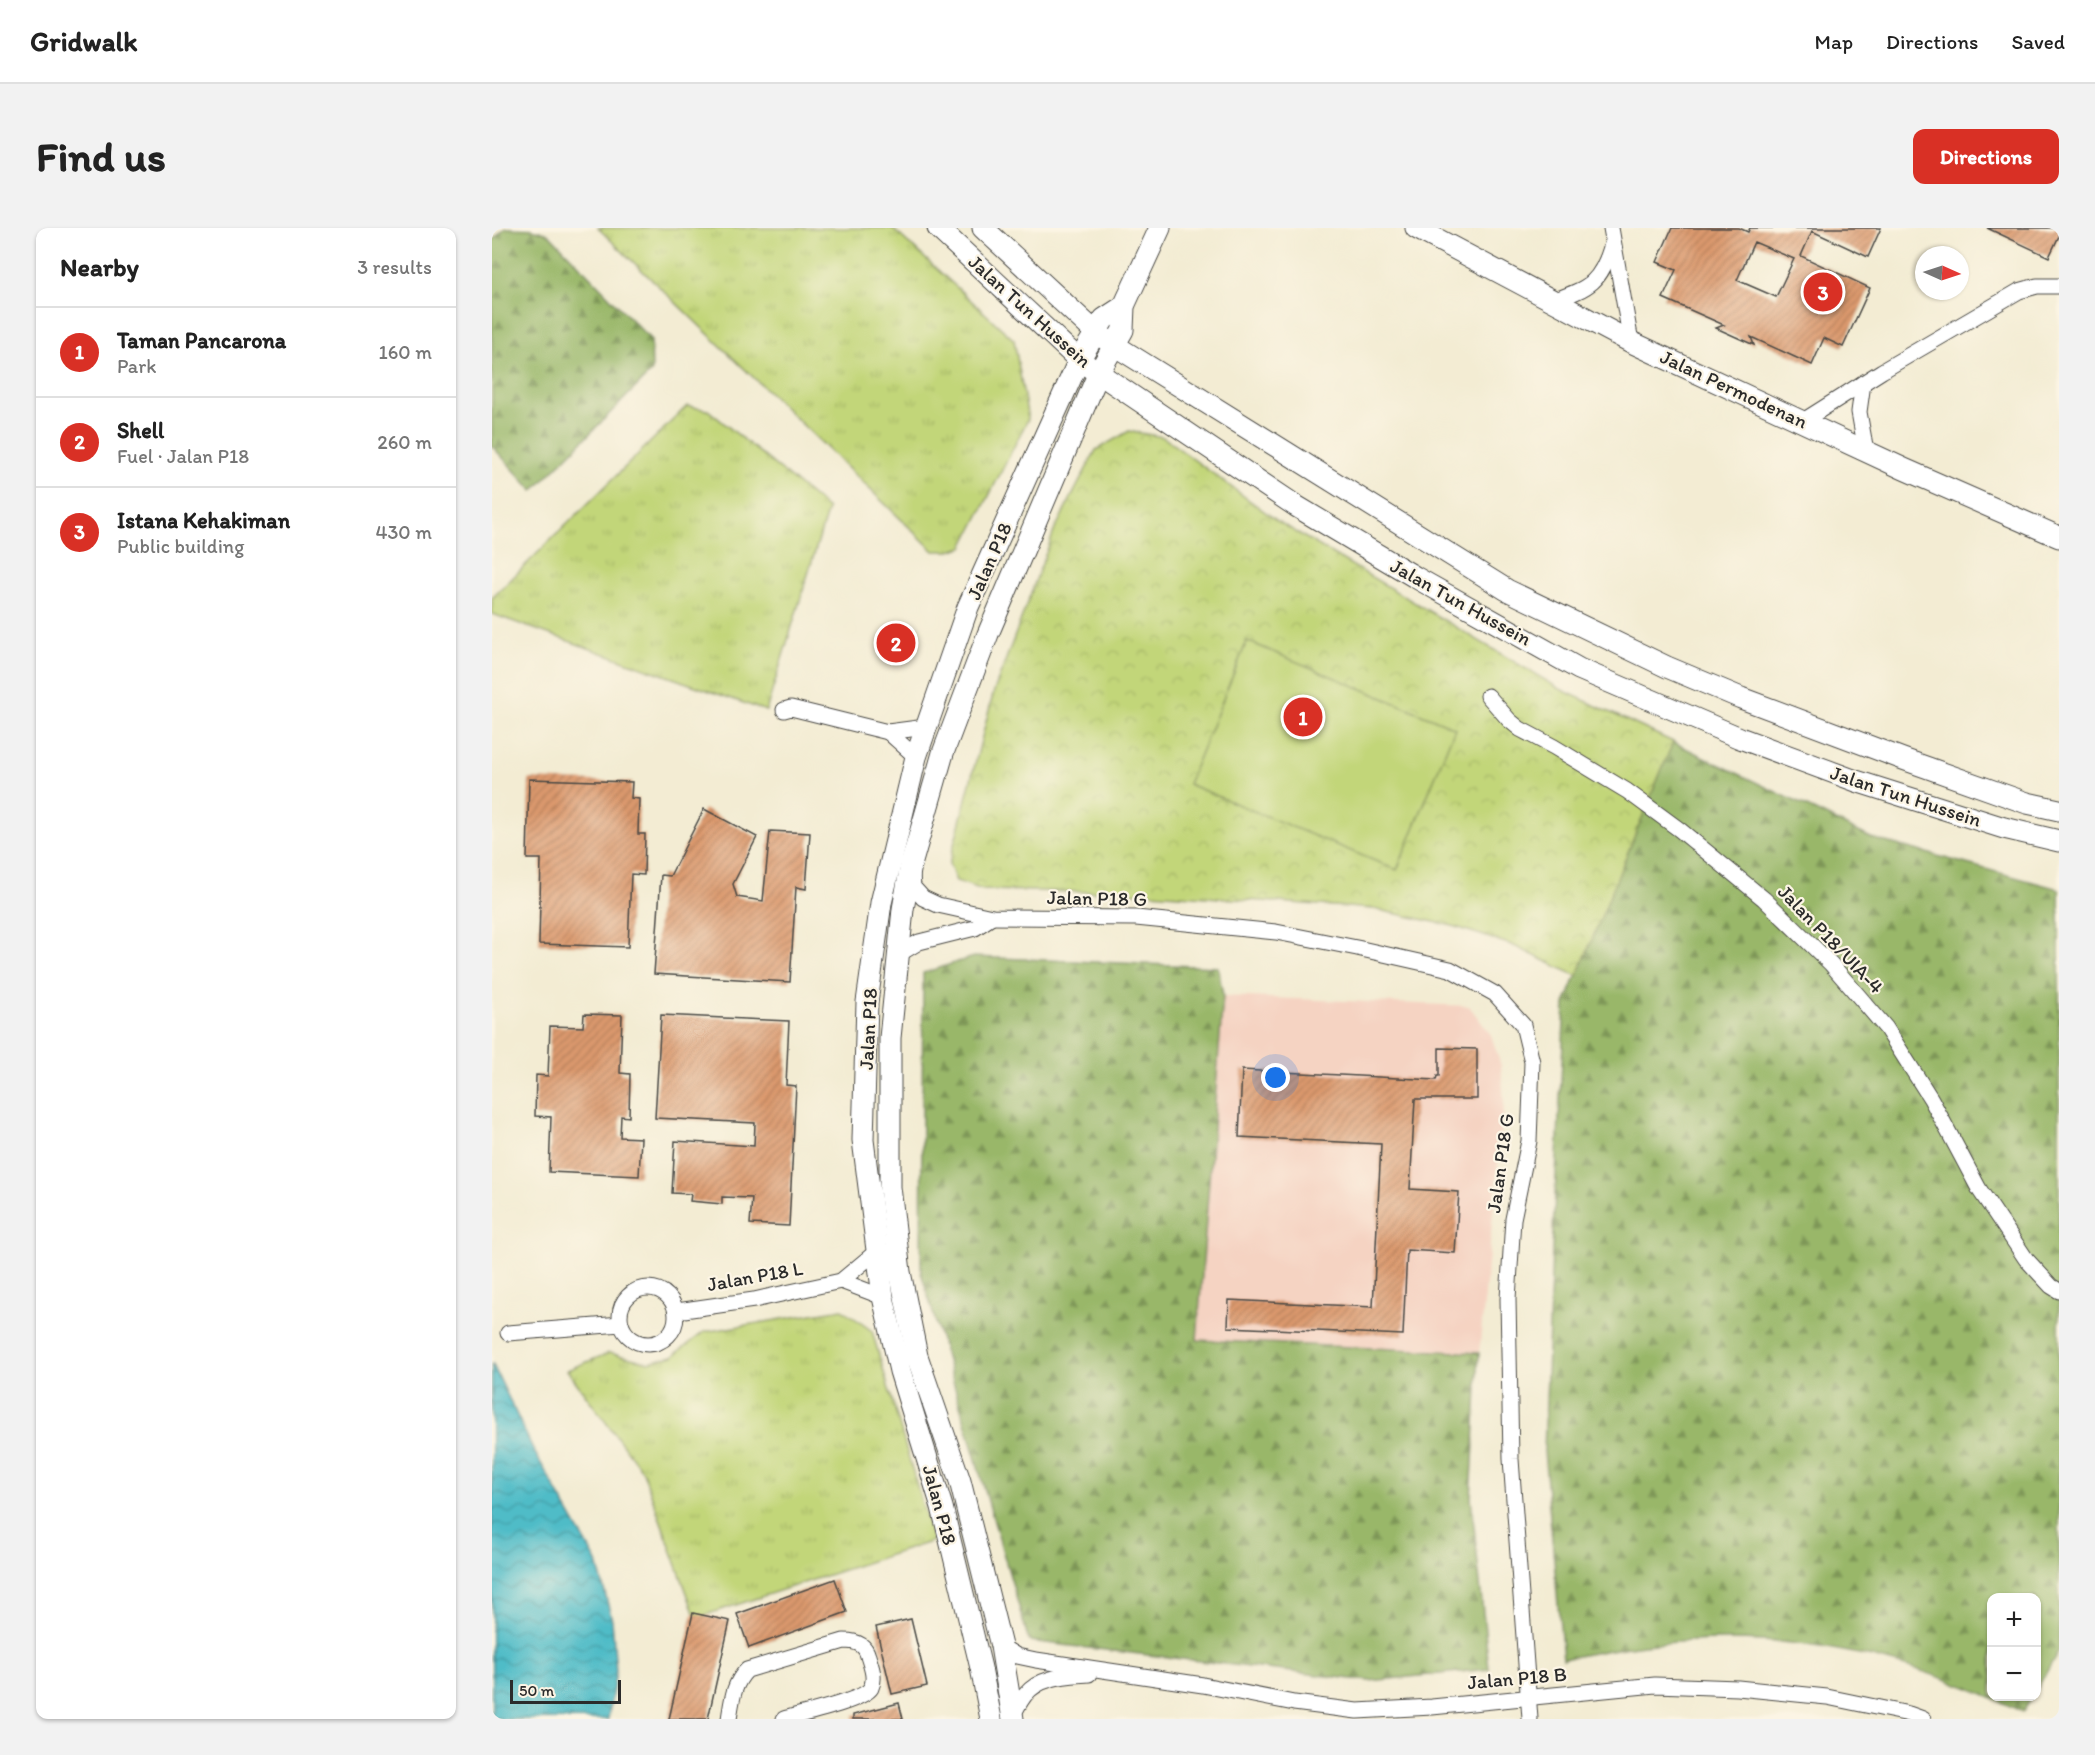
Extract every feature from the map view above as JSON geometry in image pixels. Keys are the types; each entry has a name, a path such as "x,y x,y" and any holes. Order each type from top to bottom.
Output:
{"street":[{"name":"Jalan Tun Hussein","path":"938,228 1079,360 1296,506 1415,577 1580,669 1740,738 1856,781 2004,828 2059,841"},
{"name":"Jalan Tun Hussein","path":"982,228 1095,332 1507,590 1667,667 1741,698 2027,803 2059,808"},
{"path":"1124,306 1160,228"},
{"name":"Jalan Permodenan","path":"1416,228 1631,342 2059,537"},
{"path":"1553,301 1584,290 1599,276 1608,260 1612,235"},
{"path":"1612,235 1631,342"},
{"path":"1803,421 2019,291 2037,286 2059,286"},
{"name":"Jalan P18","path":"991,1719 942,1507 900,1371 883,1297 863,1140 867,1002 881,903 916,757 968,607 1079,360 1104,319 1124,306"},
{"name":"Jalan P18","path":"1013,1718 1001,1646 960,1480 917,1356 900,1272 890,1187 890,1038 903,909 911,865 947,742 988,634 1099,372 1123,330 1124,306"},
{"path":"1863,383 1859,412 1866,450"},
{"name":"Jalan P18/UIA-4","path":"1488,696 1520,729 1627,791 1680,830 1764,899 1831,964 1886,1028 1931,1099 1979,1189 2026,1259 2051,1286 2059,1291"},
{"path":"784,710 791,708 888,732 926,727"},
{"path":"888,732 916,757"},
{"name":"Jalan P18 G","path":"911,865 913,887 923,898 938,905 980,913 992,918 1136,918 1276,932 1450,969 1495,994 1523,1025 1532,1062 1529,1141 1513,1219 1508,1299 1511,1459 1530,1719"},
{"name":"Jalan P18 G","path":"898,954 919,942 975,927 992,918"},
{"name":"Jalan P18 L","path":"677,1311 754,1300 841,1281 877,1251"},
{"path":"841,1281 883,1297"},
{"path":"651,1287 668,1294 677,1311 674,1328 663,1340 655,1344 638,1342 625,1331 621,1324 622,1304 633,1291 642,1288 651,1287"},
{"path":"508,1333 621,1324"},
{"path":"729,1719 738,1680 747,1670 844,1641 855,1641 866,1649 873,1676 870,1689 860,1698 784,1719"},
{"name":"Jalan P18 B","path":"1001,1646 1017,1656 1036,1660 1203,1685 1294,1703 1358,1711 1432,1707 1655,1685 1738,1688 1827,1697 1923,1719"},
{"name":"Jalan P18 B","path":"1013,1718 1026,1694 1039,1683 1061,1676 1116,1671"}],"shaded area":[{"path":"1223,996 1469,1006 1491,1035 1501,1066 1504,1104 1479,1353 1197,1340"}],"green space":[{"path":"505,228 532,229 549,234 651,340 652,371 533,491 492,446 492,241"},
{"path":"598,228 892,228 1014,340 1028,419 963,547 950,551 934,551"},
{"path":"687,406 708,410 828,509 766,711 492,614 492,598"},
{"path":"1129,431 1163,437 1279,522 1560,689 1673,742 1577,976 1512,945 1453,926 1374,909 1151,893 983,890 956,881 949,864 994,691 1055,529 1096,450"},
{"path":"1247,641 1455,728 1397,870 1188,784"},
{"path":"1673,742 1871,838 2059,889 2059,1650 2041,1682 2041,1593 1987,1593 1987,1696 1910,1667 1854,1653 1798,1644 1741,1640 1683,1641 1624,1648 1563,1659 1544,1451 1565,1004"},
{"path":"973,957 1218,967 1223,996 1197,1340 1479,1353 1471,1498 1489,1669 1369,1681 1029,1641 921,1272 923,973"},
{"path":"842,1309 872,1331 933,1541 696,1618 643,1472 567,1370 609,1353 649,1362 673,1356 704,1332"},
{"path":"1998,1701 2030,1701 2023,1712"}],"water":[{"path":"492,1363 534,1451 597,1562 612,1620 616,1671 608,1719 492,1719"}],"building":[{"path":"1672,228 1739,228 1748,232 1750,228 1881,228 1868,257 1812,231 1801,256 1870,288 1843,347 1824,338 1812,365 1751,337 1754,345 1716,328 1724,325 1663,298 1676,270 1657,262","holes":["1754,242 1794,259 1776,297 1737,280"]},
{"path":"1987,228 2059,228 2059,236 2049,257"},
{"path":"529,779 632,782 631,798 639,799 638,834 645,834 644,875 631,874 628,947 539,944 541,859 527,859"},
{"path":"704,809 757,837 733,884 737,897 763,901 770,831 810,833 806,889 796,887 790,982 654,974 661,875 670,876"},
{"path":"584,1014 622,1015 620,1073 630,1074 629,1117 621,1116 620,1137 641,1138 639,1176 549,1172 551,1117 535,1116 536,1075 548,1076 550,1026 583,1027"},
{"path":"661,1015 789,1021 786,1085 796,1086 789,1226 750,1224 752,1198 722,1197 722,1204 690,1201 691,1194 672,1193 675,1141 754,1146 755,1123 655,1118"},
{"path":"1439,1048 1477,1049 1477,1099 1415,1099 1410,1189 1459,1192 1455,1253 1407,1250 1403,1335 1228,1327 1229,1300 1373,1307 1381,1144 1239,1137 1242,1070 1436,1080 1439,1076"},
{"path":"835,1579 847,1612 749,1648 737,1614"},
{"path":"693,1613 730,1621 708,1719 669,1719"},
{"path":"911,1619 927,1686 892,1694 876,1627"},
{"path":"899,1703 903,1719 853,1719 853,1715"}],"place":[{"name":"Istana Kehakiman","path":"1823,292"},
{"name":"Shell","path":"896,643"},
{"name":"Taman Pancarona","path":"1303,717"}]}
